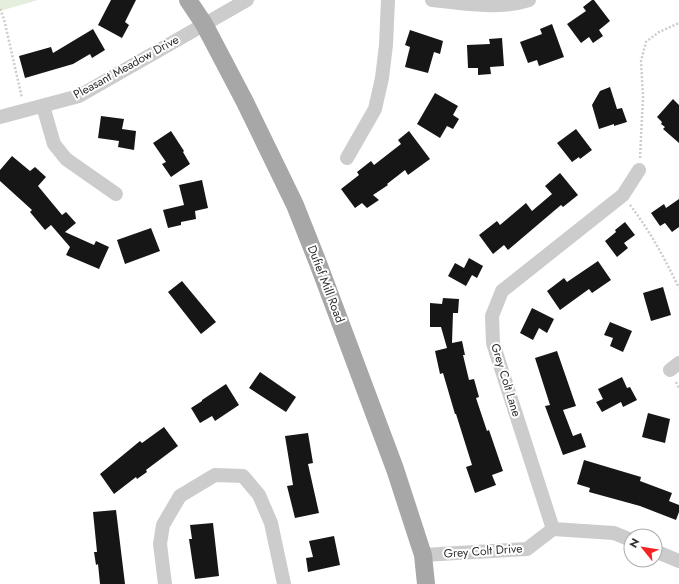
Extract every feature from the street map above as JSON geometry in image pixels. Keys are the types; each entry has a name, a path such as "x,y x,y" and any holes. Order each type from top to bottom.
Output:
{"main road":[{"name":"Dufief Mill Road","path":"188,0 204,24 245,102 295,205 396,469 423,555 426,584"}],"street":[{"name":"Pleasant Meadow Drive","path":"0,117 80,96 247,0"},
{"path":"347,158 375,109 382,78 386,45 388,0"},
{"path":"432,0 495,6 520,3 529,0"},
{"path":"43,106 54,144 66,159 116,194"},
{"name":"Grey Colt Lane","path":"553,528 493,343 492,316 502,291 623,195 639,170"},
{"path":"165,584 160,544 163,525 180,496 215,475 243,476 259,495 270,523 284,584"},
{"path":"553,528 614,533 623,537"},
{"name":"Grey Colt Drive","path":"423,555 527,549 553,528"},
{"path":"663,554 679,561"}],"path":[{"path":"0,9 4,20 25,111"},
{"path":"639,170 643,97 642,55 646,42 659,32 679,23"},
{"path":"623,195 641,219 666,261 679,288"}],"green space":[{"path":"0,0 38,0 0,11"}],"building":[{"path":"111,0 136,0 125,22 129,25 122,38 98,25"},
{"path":"594,0 610,21 599,30 603,36 593,43 589,37 581,43 567,24 586,11 583,7"},
{"path":"552,24 564,57 539,66 537,60 528,63 520,42 542,34 540,29"},
{"path":"93,29 105,50 92,58 90,54 73,64 25,78 19,56 51,47 53,53"},
{"path":"410,30 443,41 440,54 434,52 428,73 405,67 410,47 405,45"},
{"path":"502,38 504,66 490,67 491,74 478,75 478,68 468,68 467,45 490,44 489,39"},
{"path":"610,87 617,109 622,108 627,122 614,126 614,124 599,129 592,105 600,91"},
{"path":"435,93 458,106 453,115 459,119 453,129 447,126 440,138 417,124"},
{"path":"673,99 679,105 679,143 663,129 665,127 661,124 662,122 657,117"},
{"path":"101,116 124,119 122,129 136,131 134,150 118,147 119,141 98,138"},
{"path":"576,129 592,150 580,159 579,157 572,162 557,143"},
{"path":"171,131 184,151 183,152 190,164 171,177 162,164 166,162 153,143"},
{"path":"409,131 430,159 408,175 405,170 387,184 388,185 373,195 379,200 367,208 362,203 355,208 341,189 359,175 357,172 371,161 374,165 401,144 398,140"},
{"path":"12,156 30,171 35,167 46,177 38,186 62,215 66,212 76,223 65,232 94,245 96,241 109,247 99,269 66,255 70,247 51,225 45,230 30,212 32,210 0,181 0,170"},
{"path":"560,173 578,195 563,207 561,205 508,250 504,245 493,254 479,235 497,221 500,225 526,203 532,211 552,194 545,186"},
{"path":"202,180 208,208 195,211 196,219 181,222 181,225 168,228 163,210 184,205 179,185"},
{"path":"679,199 679,227 672,232 665,223 660,226 651,213 664,204 666,208"},
{"path":"625,222 635,235 624,243 628,248 617,257 605,241"},
{"path":"151,228 160,251 125,264 117,240"},
{"path":"469,258 483,266 477,278 472,275 466,286 448,276 455,263 464,268"},
{"path":"598,261 611,280 592,293 589,289 560,310 547,291 564,278 567,282"},
{"path":"182,281 216,322 201,334 168,292"},
{"path":"663,287 671,315 651,321 643,293"},
{"path":"443,298 459,299 458,313 453,313 452,343 462,341 465,355 463,355 469,380 474,379 479,397 476,398 503,471 492,475 496,485 475,493 466,467 472,465 443,373 440,374 435,351 447,348 441,327 430,327 430,303 442,304"},
{"path":"532,308 554,319 547,333 539,328 533,340 520,333"},
{"path":"610,322 632,331 623,352 610,346 613,338 604,335"},
{"path":"557,351 576,406 563,410 573,436 581,433 586,447 563,455 545,406 550,405 535,358"},
{"path":"260,372 296,397 286,412 249,388"},
{"path":"622,377 627,388 630,387 637,400 623,407 621,402 602,412 596,402 603,399 598,389"},
{"path":"226,384 239,405 215,421 212,416 200,423 191,408"},
{"path":"648,413 670,419 665,443 642,437"},
{"path":"164,427 178,446 146,470 147,472 137,479 136,477 114,494 100,474 140,441 142,443"},
{"path":"308,433 313,463 308,464 319,513 295,518 287,486 293,485 285,436"},
{"path":"584,460 641,477 640,481 672,493 669,501 679,505 679,512 676,520 640,506 589,492 590,488 577,484"},
{"path":"116,510 125,584 100,584 98,564 96,565 94,552 97,552 93,512"},
{"path":"213,523 219,576 195,579 189,539 192,539 190,525"},
{"path":"334,536 340,565 308,572 306,558 313,557 309,541"}]}
